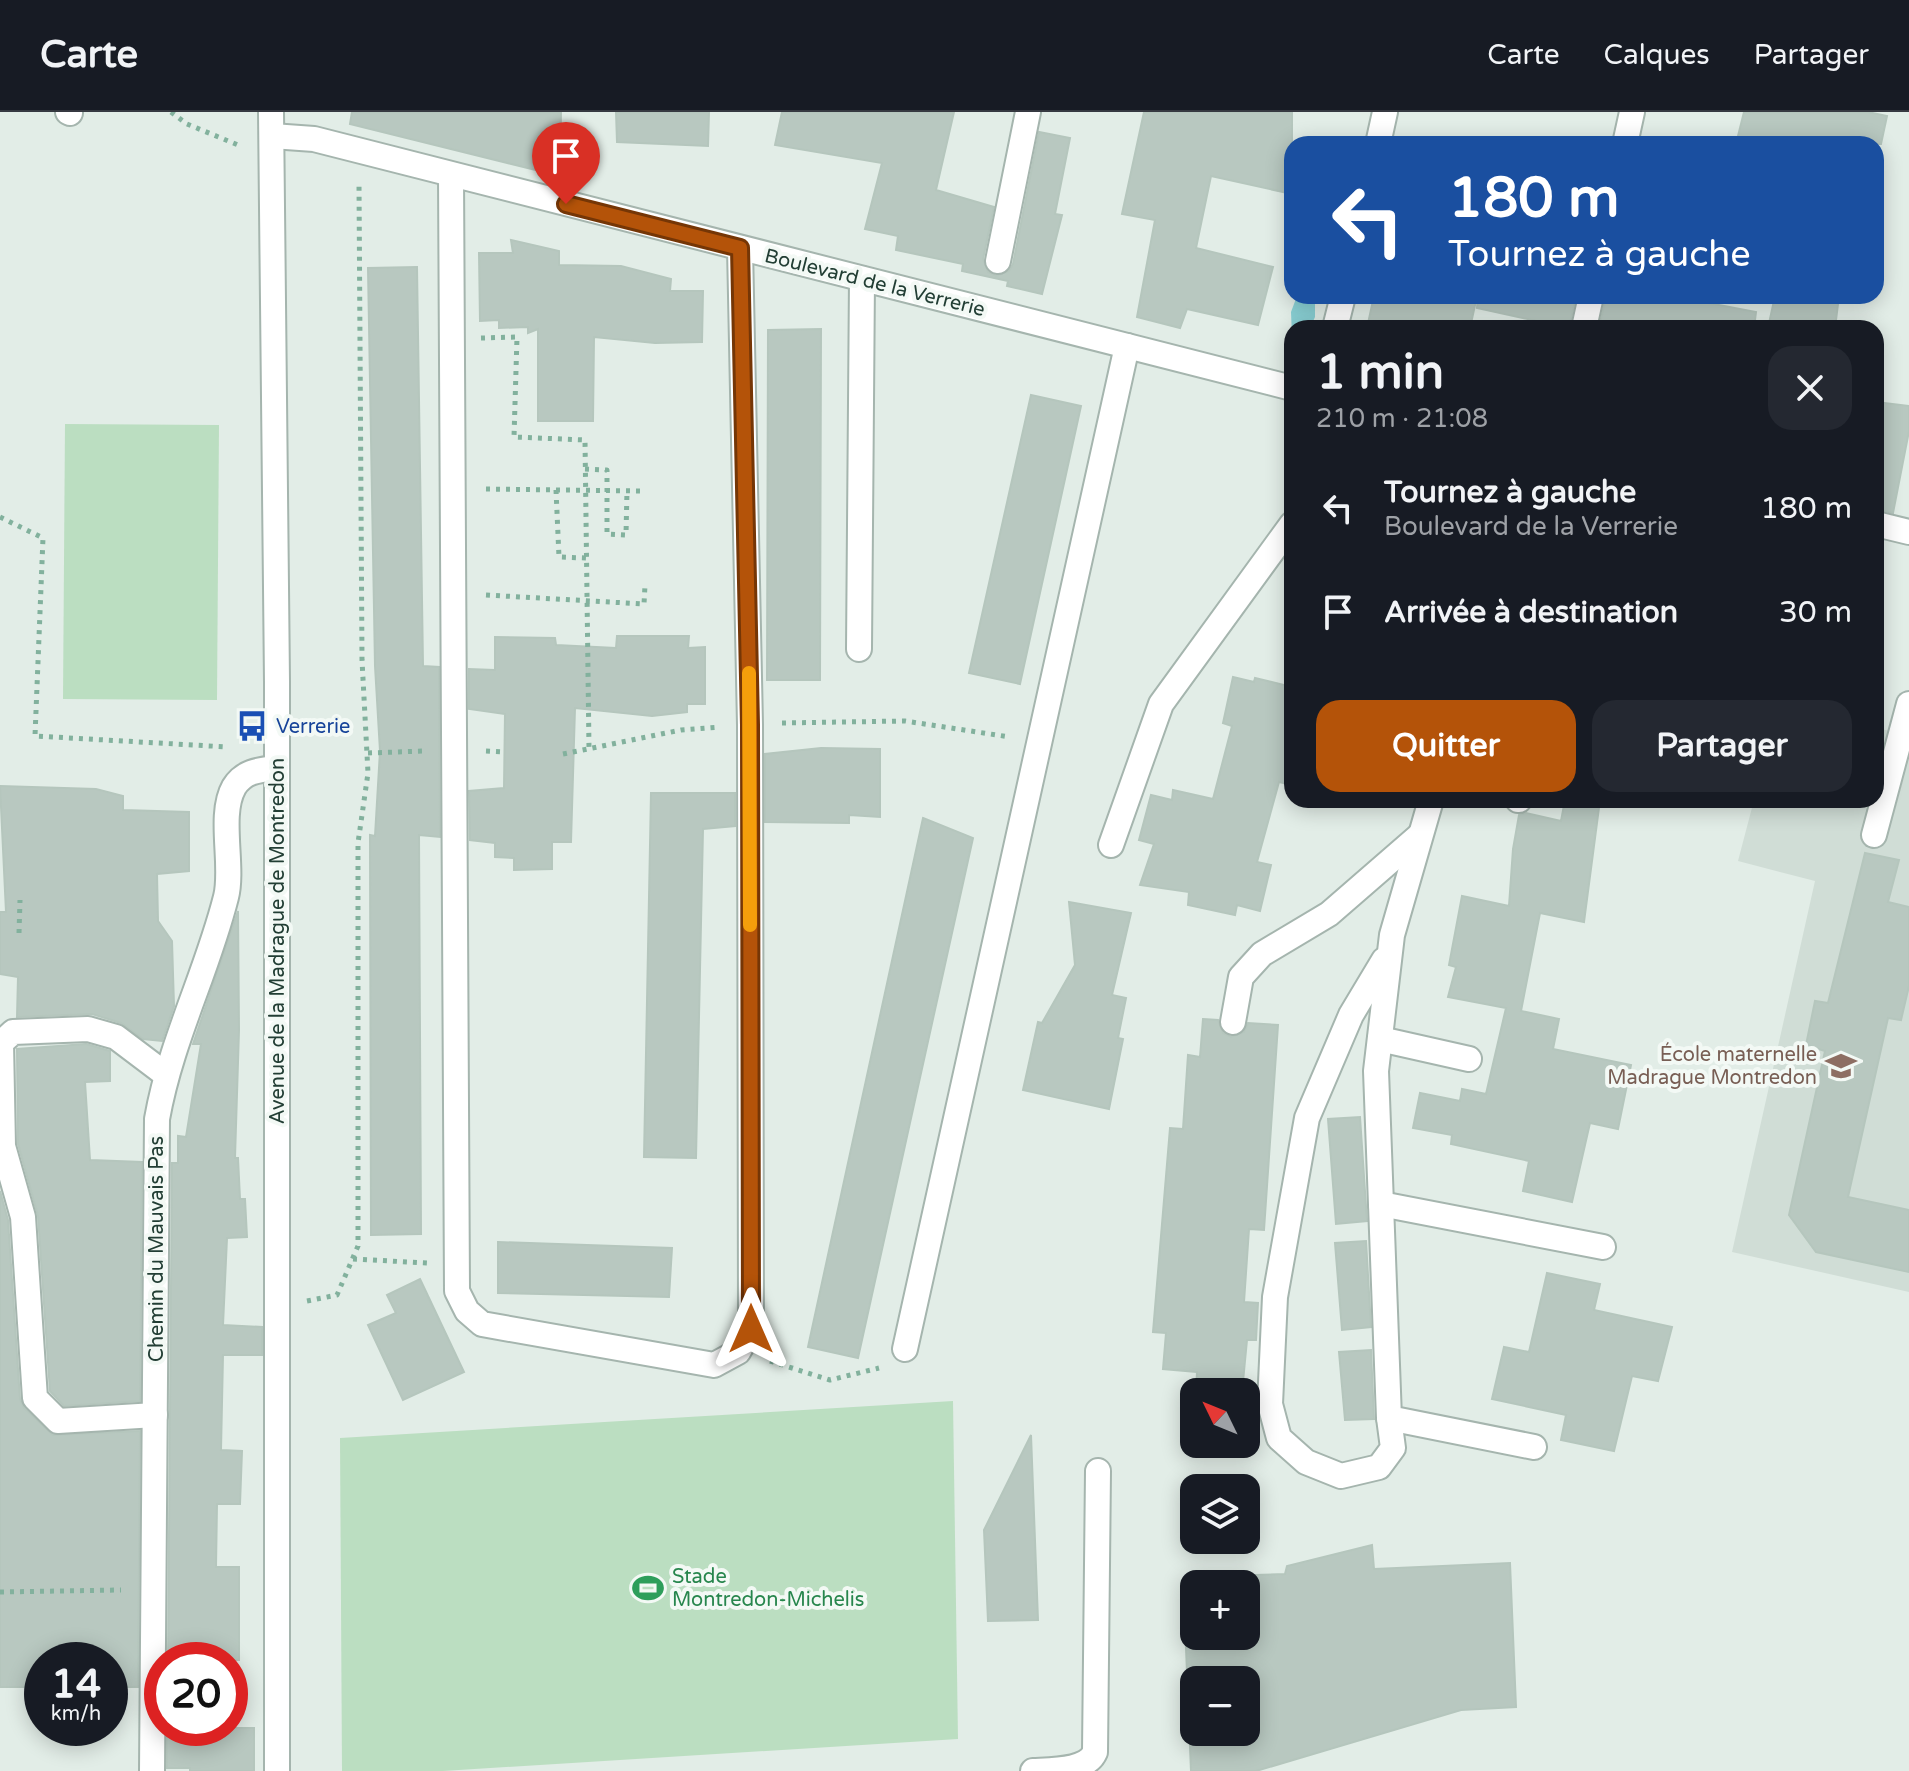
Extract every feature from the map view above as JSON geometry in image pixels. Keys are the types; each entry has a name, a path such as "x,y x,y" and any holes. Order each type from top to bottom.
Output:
{"street":[{"path":"998,261 1028,112"},
{"path":"1380,136 1385,112"},
{"path":"1627,136 1632,112"},
{"name":"Avenue de la Madrague de Montredon","path":"272,124 279,1307 277,1771"},
{"name":"Boulevard de la Verrerie","path":"272,124 314,139 451,175 1284,386"},
{"path":"451,175 457,1291 467,1311 482,1324 714,1365 738,1352 751,1329 750,725 740,248"},
{"path":"859,649 862,279"},
{"path":"905,1349 1127,346"},
{"path":"1884,526 1909,532"},
{"path":"1111,845 1161,704 1284,535"},
{"path":"1884,798 1909,704"},
{"name":"Chemin du Mauvais Pas","path":"152,1771 157,1119 165,1074 227,894 229,811 234,788 250,771 276,759"},
{"path":"1389,951 1351,1015 1307,1118 1275,1297 1270,1404 1279,1438 1306,1462 1341,1476 1379,1467 1393,1448 1389,1418 1376,1071 1389,951 1428,808"},
{"path":"1874,835 1881,808"},
{"path":"1233,1022 1241,977 1262,954 1329,914 1420,835"},
{"path":"155,1415 58,1421 35,1398 23,1217 3,1146 1,1043 13,1032 88,1029 116,1037 165,1074"},
{"path":"1380,1039 1469,1059"},
{"path":"1381,1204 1603,1247"},
{"path":"1389,1418 1534,1447"},
{"path":"1033,1771 1080,1767 1093,1759 1098,1707 1098,1471"}],"path":[{"path":"171,112 217,139 238,142 241,168 271,172"},
{"path":"279,1307 337,1295 358,1246 358,843 368,773 362,660 359,150"},
{"path":"452,338 517,337 514,437 585,440 589,749"},
{"path":"585,469 607,470 607,534 626,535 627,490"},
{"path":"453,489 645,491"},
{"path":"556,490 559,557 586,558"},
{"path":"0,517 43,538 35,736 276,759"},
{"path":"453,593 644,604 645,585"},
{"path":"563,754 681,730 905,721 1039,742"},
{"path":"19,933 20,900"},
{"path":"353,1259 456,1265"},
{"path":"738,1352 830,1380 878,1369 905,1349"},
{"path":"0,1592 154,1590"}],"shaded area":[{"name":"École maternelle Madrague Montredon","path":"1884,730 1909,735 1909,1292 1732,1252 1815,881 1738,861 1752,808 1884,808"}],"green space":[{"path":"65,424 219,425 217,700 63,699"},
{"name":"Stade Montredon-Michelis","path":"953,1401 958,1739 443,1771 342,1771 340,1438"}],"water":[{"path":"1294,304 1315,304 1314,320 1291,320"}],"building":[{"path":"352,112 561,112 560,176 350,124"},
{"path":"616,112 709,112 708,146 617,142"},
{"path":"782,112 954,112 936,190 994,207 983,259 988,272 996,276 1009,271 1013,264 1039,132 1070,138 1055,214 1062,215 1042,294 1007,286 1008,281 962,271 963,264 896,250 898,236 865,229 882,163 775,145"},
{"path":"1144,112 1292,112 1292,136 1284,136 1284,192 1211,176 1196,248 1273,267 1258,325 1187,309 1180,328 1137,317 1155,220 1122,214"},
{"path":"1744,112 1868,112 1887,116 1883,136 1738,136"},
{"path":"511,240 559,251 559,265 621,266 671,279 670,291 703,291 702,342 655,343 594,337 593,421 538,421 538,329 528,333 528,327 499,328 499,320 480,321 479,253 513,253"},
{"path":"417,267 423,666 439,667 440,837 419,835 421,1234 371,1235 370,835 375,836 380,751 375,666 368,268"},
{"path":"1372,304 1475,304 1472,320 1369,320"},
{"path":"1477,304 1574,304 1571,320 1532,320 1477,308"},
{"path":"1604,304 1714,304 1756,312 1755,320 1601,320"},
{"path":"1773,304 1838,304 1836,320 1770,320"},
{"path":"821,329 820,680 767,680 768,330"},
{"path":"1031,395 1081,406 1020,684 969,673"},
{"path":"1884,403 1909,406 1909,431 1893,513 1884,511"},
{"path":"617,636 689,636 688,648 705,647 705,704 687,704 687,712 652,716 575,708 571,842 552,842 552,869 514,870 514,858 495,857 495,843 470,840 469,791 504,788 505,714 469,709 469,669 495,670 495,637 555,638 556,645 616,648"},
{"path":"1233,677 1254,682 1255,678 1284,685 1284,783 1279,782 1257,862 1271,865 1260,911 1237,905 1235,915 1188,905 1189,892 1140,885 1154,844 1139,840 1151,795 1172,800 1173,790 1213,799 1232,726 1223,723"},
{"path":"821,748 880,749 880,817 849,815 849,823 765,822 765,754"},
{"path":"0,786 96,789 123,796 123,810 189,812 189,871 157,874 158,921 172,941 174,1006 162,1041 143,1039 121,1023 92,1014 17,1017 18,977 0,974 0,912 6,912"},
{"path":"651,793 735,793 735,826 703,829 696,1158 644,1157"},
{"path":"1563,808 1599,808 1584,922 1540,913 1521,1011 1559,1019 1553,1049 1631,1065 1618,1129 1590,1123 1572,1202 1523,1191 1529,1161 1451,1144 1452,1135 1413,1128 1420,1093 1460,1101 1462,1089 1486,1094 1506,1008 1448,997 1456,967 1449,965 1462,896 1509,906 1519,815 1526,813 1561,821"},
{"path":"923,818 973,838 858,1358 808,1347"},
{"path":"1865,853 1899,860 1888,902 1909,907 1909,986 1901,1020 1888,1018 1848,1197 1909,1210 1909,1272 1816,1252 1789,1215 1825,1051 1806,1045 1815,1001 1828,1003"},
{"path":"1069,902 1131,913 1112,995 1126,998 1118,1038 1123,1039 1109,1109 1023,1090 1038,1022 1042,1023 1075,965"},
{"path":"238,911 239,1030 235,1158 238,1158 240,1199 245,1199 247,1237 227,1238 223,1325 262,1327 262,1355 223,1355 221,1450 242,1451 240,1504 217,1504 216,1567 239,1567 239,1642 168,1642 172,1163 178,1163 178,1136 186,1137 201,1044 193,1044"},
{"path":"1203,1019 1218,1020 1223,1033 1231,1037 1244,1032 1248,1023 1278,1025 1264,1230 1249,1229 1244,1302 1258,1303 1256,1340 1247,1340 1243,1378 1197,1378 1197,1372 1163,1369 1166,1333 1153,1332 1170,1128 1183,1129 1188,1055 1200,1057"},
{"path":"86,1044 110,1051 110,1081 85,1082 90,1160 142,1162 140,1401 64,1406 50,1391 38,1216 18,1144 17,1049"},
{"path":"1360,1117 1367,1221 1336,1224 1328,1119"},
{"path":"0,1191 8,1220 20,1399 24,1408 53,1435 140,1431 138,1687 128,1687 128,1642 24,1642 24,1687 0,1687"},
{"path":"1366,1241 1371,1327 1342,1330 1335,1243"},
{"path":"498,1242 672,1248 669,1297 498,1293"},
{"path":"1547,1273 1600,1284 1594,1310 1672,1327 1658,1381 1632,1376 1614,1451 1561,1440 1566,1415 1492,1399 1504,1347 1529,1352"},
{"path":"420,1279 464,1372 403,1400 368,1325 396,1313 387,1295"},
{"path":"1371,1350 1374,1419 1345,1420 1339,1352"},
{"path":"1031,1435 1038,1620 988,1621 984,1530"},
{"path":"1372,1545 1374,1569 1510,1563 1516,1707 1461,1710 1256,1771 1191,1771 1190,1746 1260,1746 1260,1666 1187,1666 1186,1650 1260,1650 1260,1575 1285,1574 1287,1566"},
{"path":"248,1728 254,1728 254,1771 167,1768 167,1746 248,1746"}],"slow traffic":[{"path":"749,673 750,925"}],"place":[{"name":"Verrerie","path":"252,726"},
{"name":"École maternelle Madrague Montredon","path":"1841,1066"},
{"name":"Stade Montredon-Michelis","path":"648,1588"}],"route":[{"path":"566,204 740,248 750,725 751,1329"}]}
